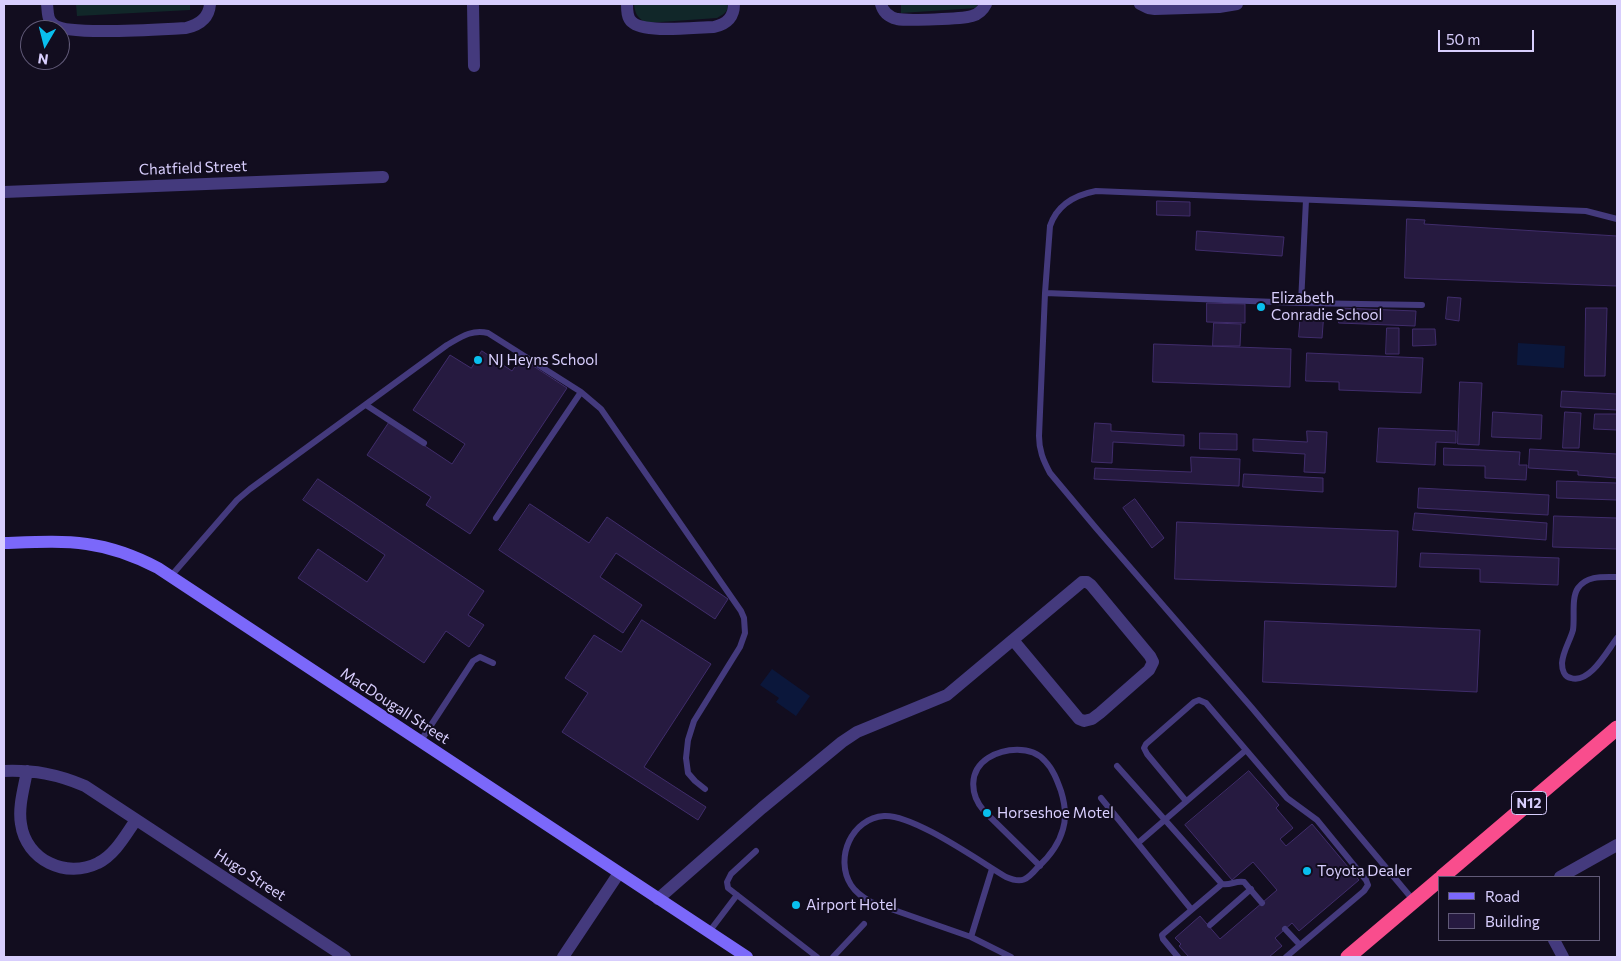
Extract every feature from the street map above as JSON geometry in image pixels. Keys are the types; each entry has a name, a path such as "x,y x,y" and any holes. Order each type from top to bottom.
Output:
{"highway":[{"name":"N12","path":"1443,876 1617,728"},
{"name":"N12","path":"1348,957 1438,881"}],"street":[{"path":"47,4 49,19 52,24 63,29 81,31 194,27 200,24 208,14 210,4"},
{"path":"473,4 474,66"},
{"path":"626,4 632,23 642,28 654,29 714,27 721,25 730,19 734,12 734,4"},
{"path":"881,4 887,14 897,19 902,19 964,18 978,14 986,4"},
{"path":"1140,4 1155,9 1219,8 1237,4"},
{"name":"Chatfield Street","path":"4,192 383,177"},
{"name":"MacDougall Street","path":"4,543 67,541 98,545 137,557 171,576 747,957"},
{"path":"658,898 842,742 857,732 947,695 1079,583 1085,581 1091,585 1153,662 1149,670 1100,713 1092,719 1084,721 1079,719 1013,640"},
{"path":"27,770 20,816 24,835 35,853 53,865 73,869 99,863 114,850 136,820"},
{"name":"Hugo Street","path":"4,772 27,770 51,774 84,786 342,956"},
{"path":"1562,876 1617,846"},
{"path":"563,957 618,873"},
{"path":"1555,941 1564,957"}],"lane":[{"path":"1414,901 1252,708 1050,473 1041,455 1039,446 1048,236 1053,217 1069,201 1083,193 1106,191 1586,212 1617,218"},
{"path":"1302,303 1306,200"},
{"path":"1045,293 1302,303 1422,305"},
{"path":"171,576 242,495 447,345 469,332 488,333 581,392 601,409 737,604 744,618 745,633 740,647 694,721 688,740 686,758 688,773 705,789"},
{"path":"496,518 581,392"},
{"path":"366,405 424,443"},
{"path":"1617,577 1587,580 1577,589 1573,628 1562,662 1564,673 1572,679 1586,676 1595,668 1617,638"},
{"path":"420,742 473,661 480,657 493,663"},
{"path":"1186,801 1144,748 1146,744 1194,702 1199,700 1206,703 1287,798 1317,820 1368,882 1368,887 1364,892 1286,957"},
{"path":"1010,957 970,937 871,902 857,893 845,872 848,843 856,828 868,820 885,816 902,818 933,833 1012,880 1022,881 1029,878 1040,866 1057,843 1064,828 1064,804 1054,774 1045,760 1030,752 1014,750 997,754 983,762 975,773 972,782 975,797 984,811 1040,866"},
{"path":"1138,843 1246,750"},
{"path":"1117,766 1222,884 1228,885 1241,881 1251,889 1262,903"},
{"path":"1102,798 1191,909"},
{"path":"756,851 731,874 727,880 728,888 817,957"},
{"path":"970,937 992,868"},
{"path":"1178,957 1162,939 1162,934 1222,884"},
{"path":"1210,925 1251,889"},
{"path":"709,932 737,895"},
{"path":"834,957 864,924"},
{"path":"1285,929 1300,945"}],"green space":[{"path":"76,4 190,4 190,10 77,16"},
{"path":"634,4 728,4 725,12 717,18 646,23 637,15"},
{"path":"901,4 977,4 977,8 901,13"}],"water":[{"path":"1518,343 1565,346 1564,368 1517,365"},
{"path":"772,669 810,696 796,716 776,702 779,698 760,685"}],"building":[{"path":"1157,201 1190,202 1190,216 1157,215"},
{"path":"1407,219 1425,220 1424,224 1617,236 1617,286 1405,278"},
{"path":"1197,231 1284,237 1282,256 1196,250"},
{"path":"1448,297 1461,298 1459,321 1446,319"},
{"path":"1207,303 1245,304 1245,323 1207,322"},
{"path":"1340,308 1416,311 1415,326 1339,323"},
{"path":"1586,308 1607,308 1605,376 1585,376"},
{"path":"1301,311 1324,312 1322,338 1299,337"},
{"path":"1214,323 1241,324 1240,346 1213,346"},
{"path":"1387,328 1399,328 1399,354 1386,354"},
{"path":"1413,329 1435,329 1436,345 1413,346"},
{"path":"1154,344 1291,349 1290,387 1153,382"},
{"path":"482,351 512,371 521,358 567,388 470,534 426,505 431,497 367,455 389,422 452,464 465,444 413,410 450,355 471,368"},
{"path":"1307,353 1423,358 1421,393 1339,390 1339,382 1306,381"},
{"path":"1460,382 1482,383 1479,445 1458,444"},
{"path":"1562,391 1617,394 1617,410 1561,407"},
{"path":"1493,412 1542,415 1541,439 1492,437"},
{"path":"1565,412 1581,413 1579,448 1563,448"},
{"path":"1595,414 1617,414 1617,430 1594,429"},
{"path":"1095,423 1111,424 1111,431 1184,435 1184,446 1113,442 1112,463 1092,462"},
{"path":"1379,428 1456,431 1456,443 1436,442 1435,465 1377,462"},
{"path":"1307,431 1327,432 1325,473 1304,472 1305,454 1253,451 1253,439 1307,442"},
{"path":"1200,433 1237,434 1237,450 1200,449"},
{"path":"1444,448 1520,452 1519,465 1527,465 1526,480 1485,478 1485,466 1444,465"},
{"path":"1530,449 1617,454 1617,478 1578,475 1578,471 1529,468"},
{"path":"1191,457 1240,459 1239,486 1094,479 1095,468 1191,472"},
{"path":"1244,474 1323,478 1323,492 1243,487"},
{"path":"318,479 484,591 468,615 484,625 469,647 446,631 424,663 298,578 318,549 367,582 385,555 303,500"},
{"path":"1557,481 1617,483 1617,500 1557,498"},
{"path":"1419,488 1549,495 1548,515 1418,508"},
{"path":"1135,499 1164,538 1152,548 1123,508"},
{"path":"530,504 589,543 607,517 728,599 715,619 616,553 600,577 642,605 623,633 499,550"},
{"path":"1415,513 1547,523 1546,540 1413,530"},
{"path":"1554,516 1617,518 1617,549 1553,547"},
{"path":"1177,522 1398,531 1396,587 1175,579"},
{"path":"1421,553 1559,558 1558,585 1480,582 1480,569 1420,567"},
{"path":"642,620 711,664 644,767 706,807 698,820 562,732 588,693 565,678 594,635 621,652"},
{"path":"1265,621 1480,630 1477,692 1263,682"},
{"name":"Toyota Dealer","path":"1249,771 1279,805 1276,808 1293,828 1280,839 1286,846 1312,824 1359,880 1299,931 1292,923 1275,938 1282,946 1269,957 1189,957 1179,946 1181,944 1175,938 1200,916 1220,939 1277,890 1253,862 1232,880 1185,825"}],"place":[{"name":"Elizabeth Conradie School","path":"1261,307"},
{"name":"NJ Heyns School","path":"478,360"},
{"name":"Horseshoe Motel","path":"987,813"},
{"name":"Toyota Dealer","path":"1307,871"},
{"name":"Airport Hotel","path":"796,905"}]}
